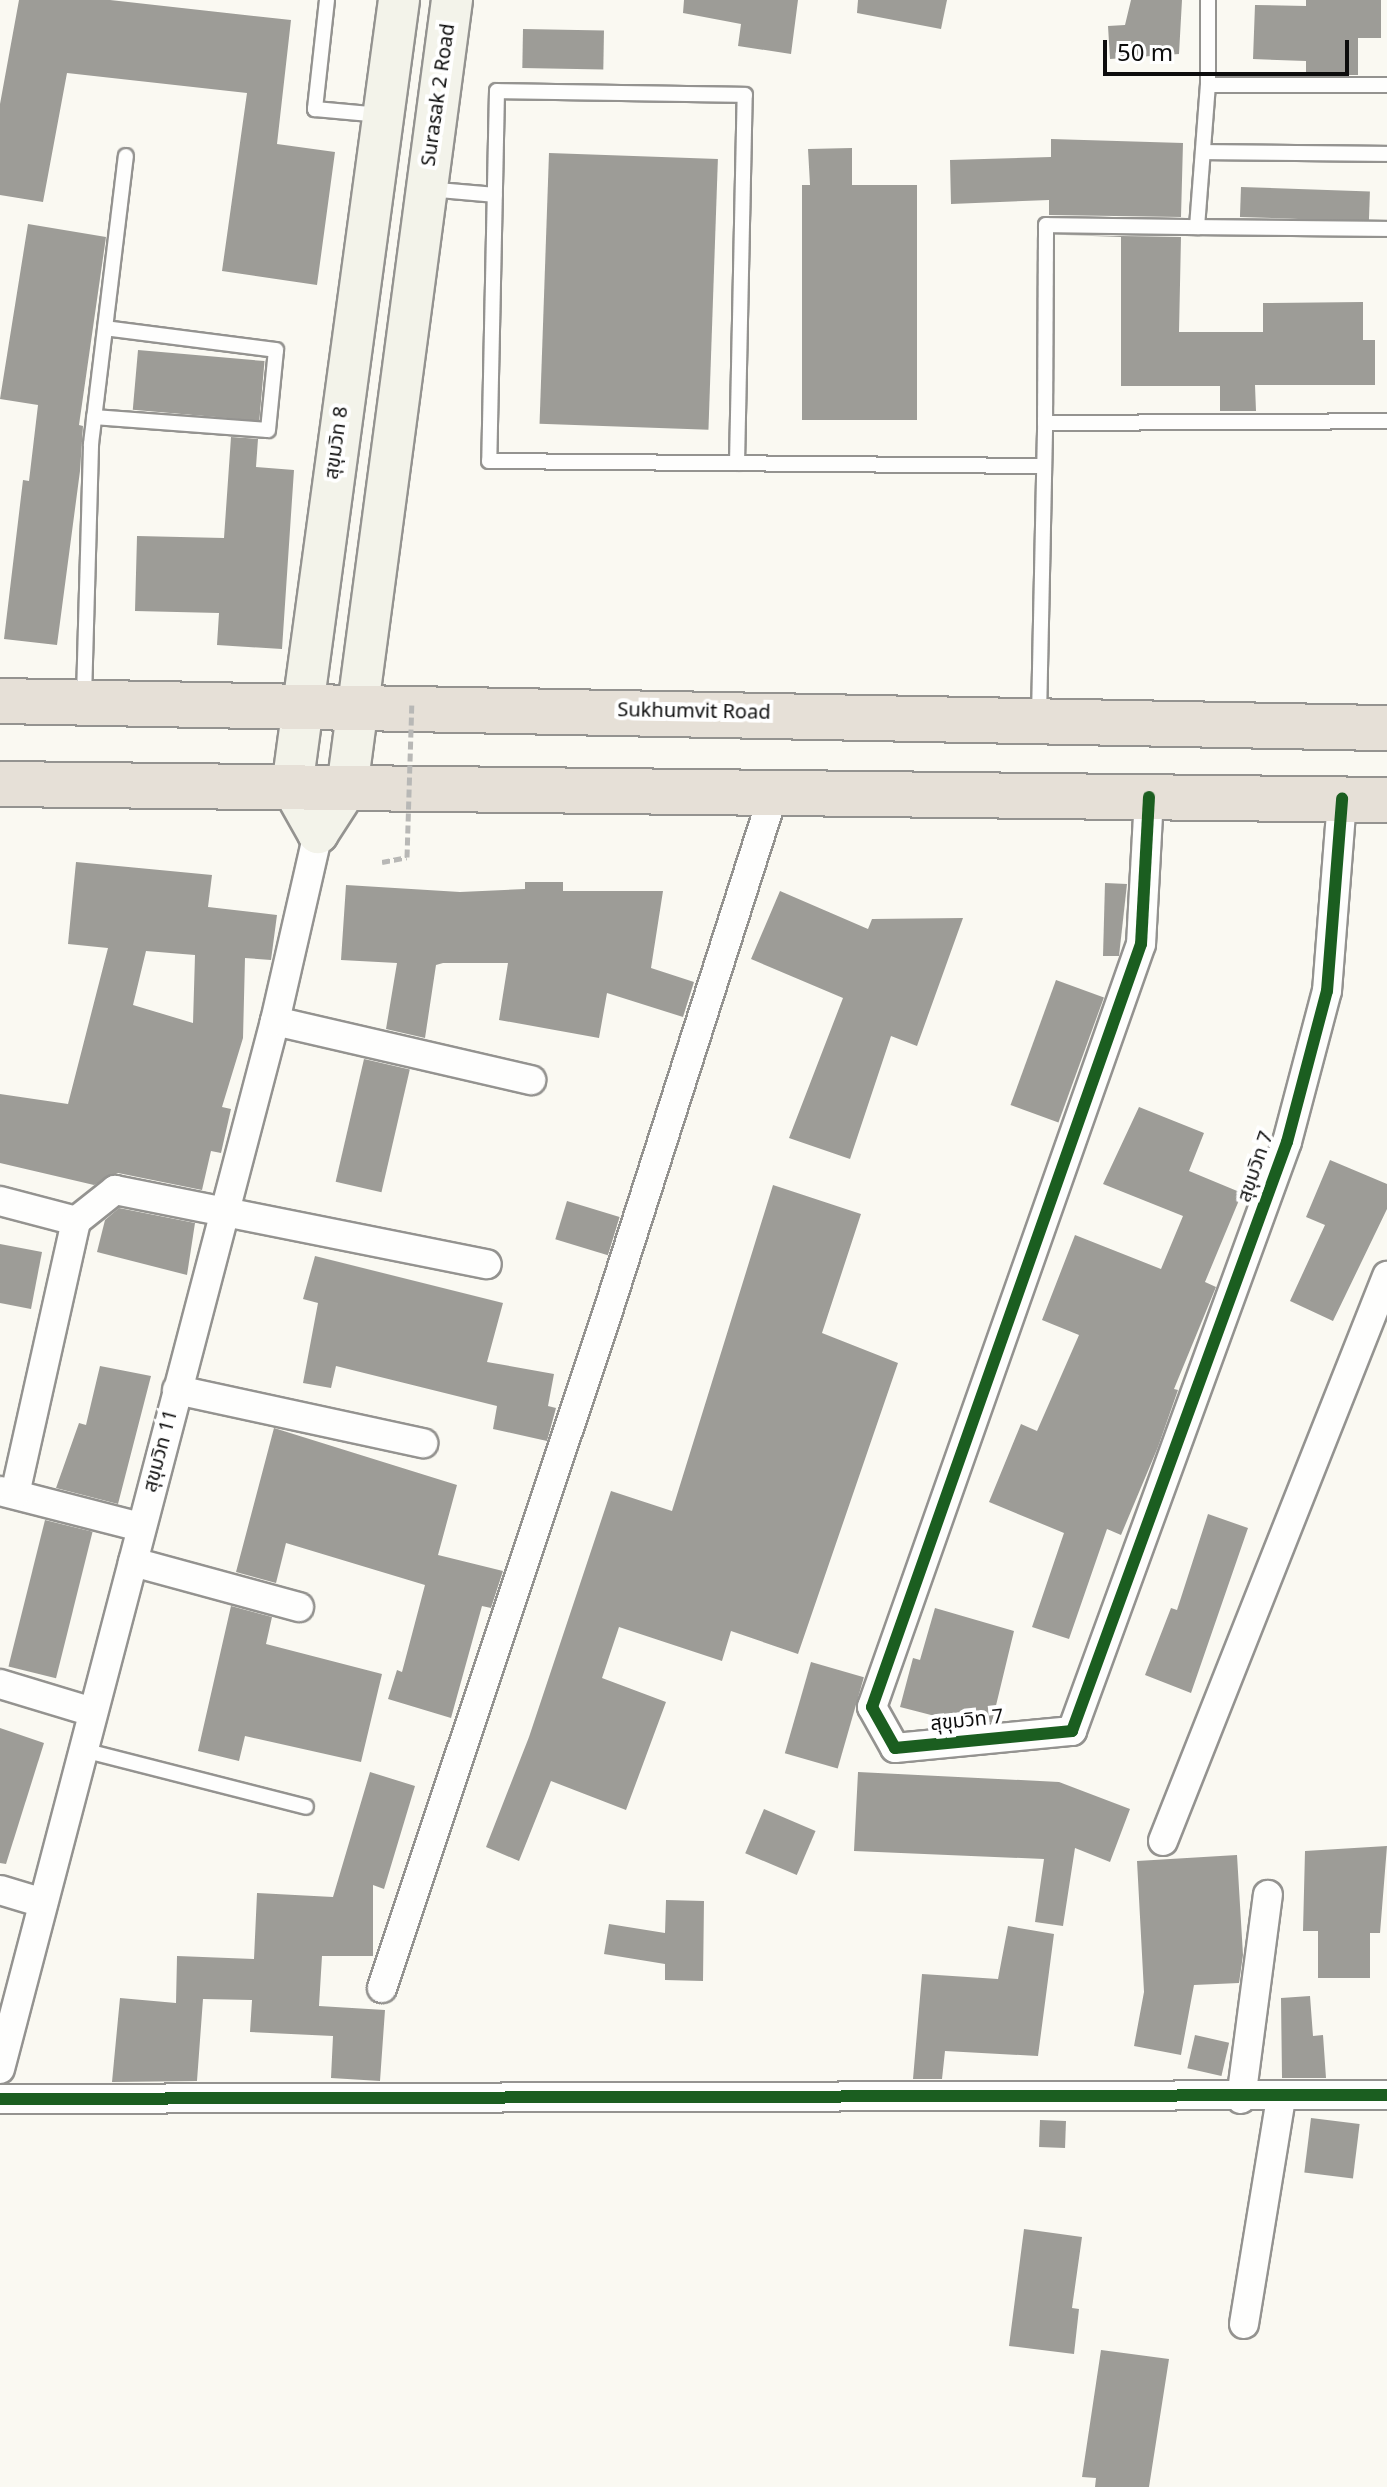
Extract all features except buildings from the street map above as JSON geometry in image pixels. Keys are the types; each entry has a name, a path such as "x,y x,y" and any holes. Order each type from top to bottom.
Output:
{"highway":[{"name":"Sukhumvit Road","path":"0,701 357,705 1387,728"},
{"path":"0,784 1387,800"}],"main road":[{"path":"357,705 426,189 374,182 399,0"},
{"name":"Surasak 2 Road","path":"426,189 452,0"},
{"name":"สุขุมวิท 8","path":"300,704 374,182"},
{"path":"300,704 292,787 318,833"},
{"name":"สุขุมวิท 11","path":"318,833 347,788 357,705"}],"street":[{"path":"382,1988 608,1311 774,792"},
{"name":"สุขุมวิท 7","path":"1149,797 1141,944 872,1707 895,1748 1072,1731 1287,1142 1327,991 1342,799"},
{"name":"สุขุมวิท 11","path":"0,2069 275,1021 318,833"},
{"path":"275,1021 531,1080"},
{"path":"140,1527 7,1493 76,1221 115,1190 487,1264"},
{"path":"0,1201 76,1221"},
{"path":"1163,1841 1387,1276"},
{"path":"177,1390 423,1443"},
{"path":"133,1562 299,1607"},
{"path":"0,1684 93,1712"},
{"path":"0,1890 43,1903"},
{"path":"1241,2099 1268,1895"},
{"path":"0,2099 1281,2099 1387,2095"},
{"path":"1244,2324 1281,2099"}],"lane":[{"path":"327,0 315,109 382,115"},
{"path":"1197,227 1205,152 1208,0"},
{"path":"1208,85 1387,85"},
{"path":"737,463 745,95 497,91 489,461 1044,466"},
{"path":"1205,152 1387,154"},
{"path":"84,701 94,417 126,156"},
{"path":"426,189 495,195"},
{"path":"1039,720 1046,225 1387,229"},
{"path":"94,417 268,430 276,350 105,328"},
{"path":"1045,423 1387,421"},
{"path":"83,1750 306,1807"}],"path":[{"path":"382,862 407,857 412,702"}],"cycle path":[{"path":"1149,797 1141,944 872,1707 895,1748 1072,1731 1287,1142 1327,991 1342,799"},
{"path":"0,2099 1387,2095"}]}
